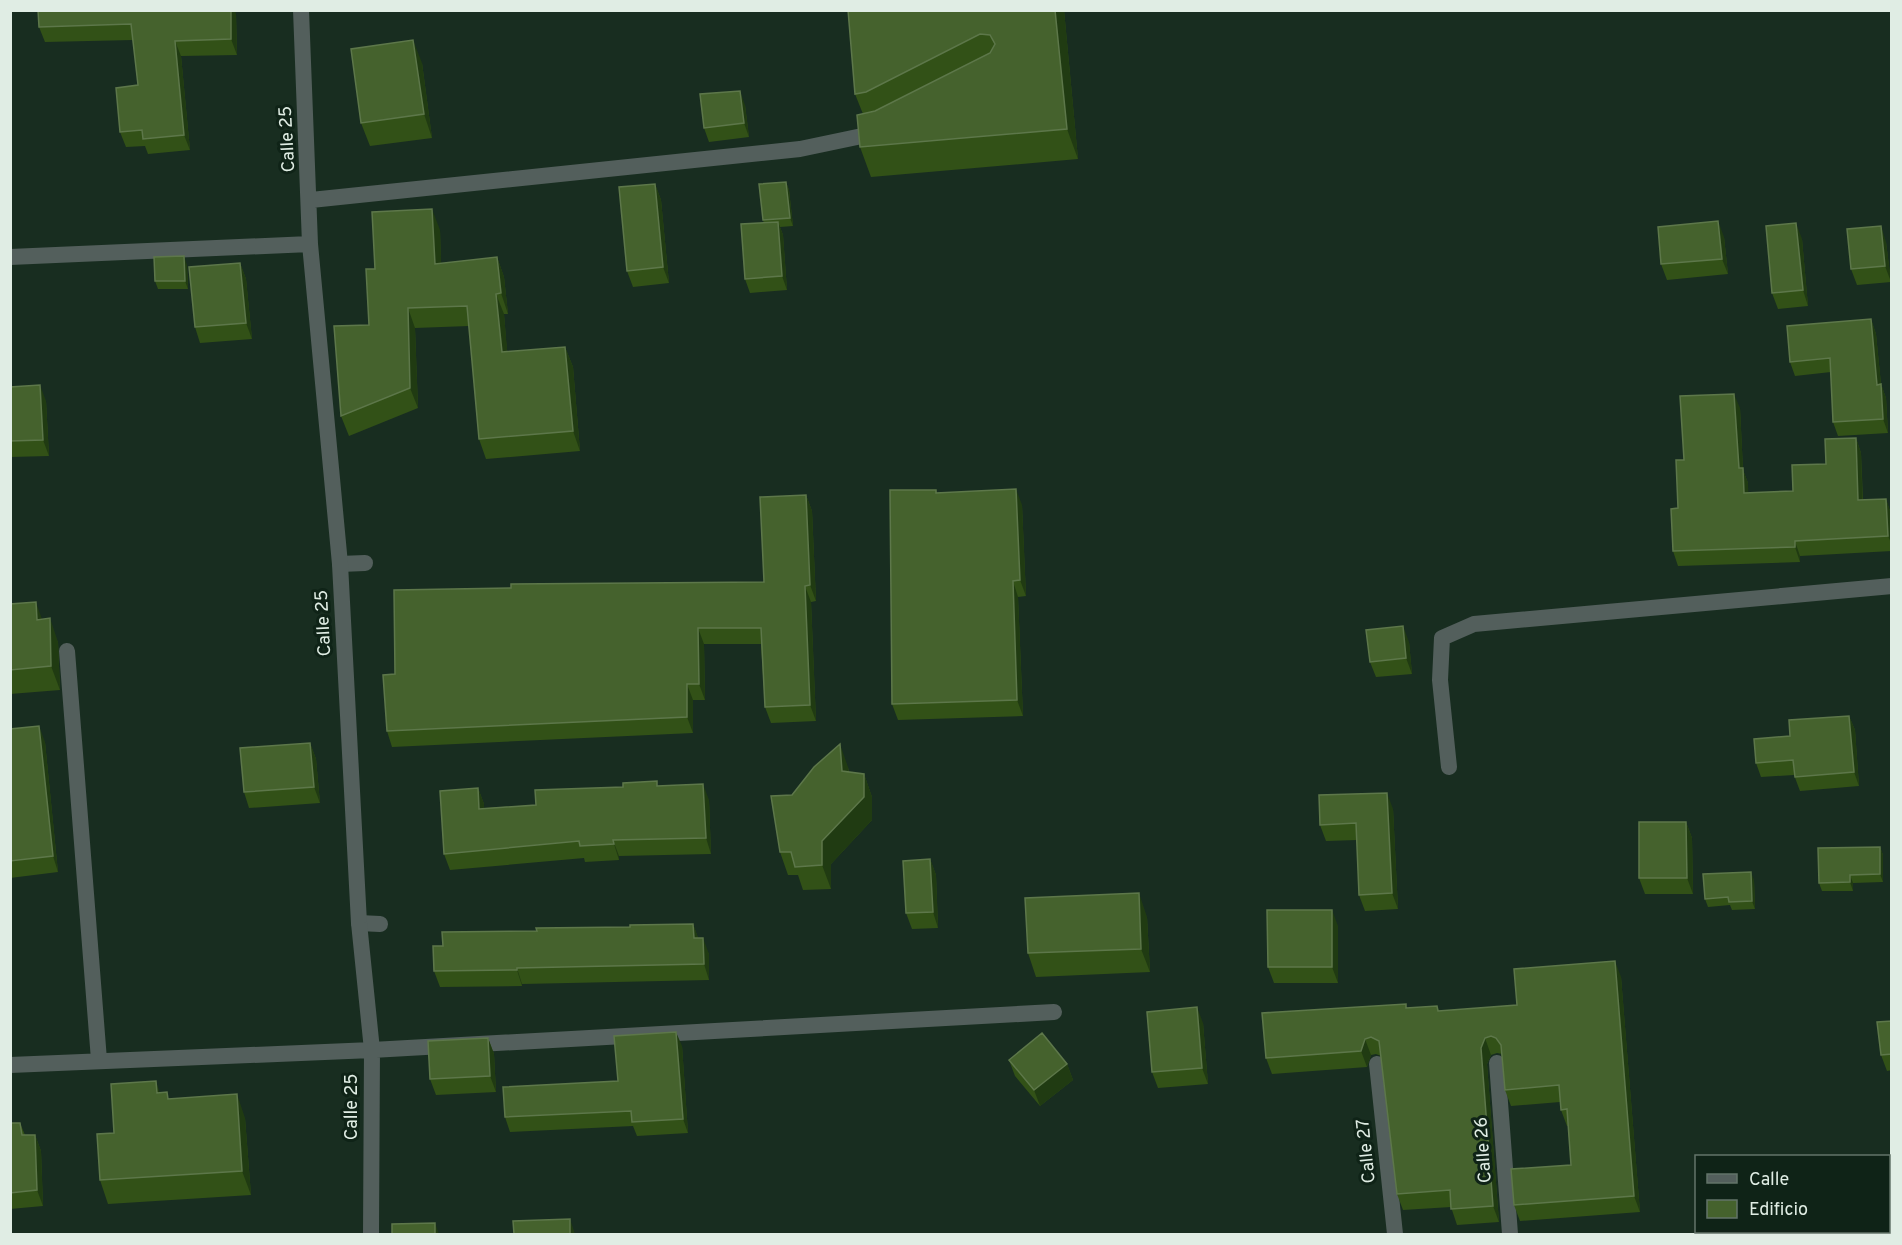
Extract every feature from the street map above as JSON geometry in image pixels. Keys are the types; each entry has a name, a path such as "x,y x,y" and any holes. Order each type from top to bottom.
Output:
{"street":[{"name":"Calle 25","path":"302,10 311,200 310,244 340,564 358,923 372,1050 371,1234"},
{"path":"311,200 800,149 881,132 891,127"},
{"path":"10,257 310,244"},
{"path":"340,564 365,563"},
{"path":"1449,767 1440,680 1442,638 1474,624 1892,586"},
{"path":"67,651 99,1060"},
{"path":"358,923 380,924"},
{"path":"10,1065 372,1050 1054,1012"},
{"name":"Calle 26","path":"1497,1063 1510,1234"},
{"name":"Calle 27","path":"1377,1064 1395,1234"}],"building":[{"path":"38,10 231,10 231,39 175,41 184,135 143,139 142,130 120,132 116,88 138,85 131,24 39,27"},
{"path":"848,10 1055,10 1067,129 860,147 857,115 875,111 990,53 995,44 990,35 980,34 866,92 855,94"},
{"path":"413,40 424,114 361,123 351,49"},
{"path":"740,91 744,123 704,128 700,94"},
{"path":"786,182 790,218 763,220 759,184"},
{"path":"655,184 663,267 627,271 619,187"},
{"path":"432,209 435,264 497,257 501,293 496,294 502,352 565,347 573,431 479,439 467,306 408,308 410,388 341,416 334,326 369,325 366,269 375,269 372,212"},
{"path":"1718,221 1722,259 1661,264 1658,227"},
{"path":"778,222 782,276 745,279 741,224"},
{"path":"1796,223 1803,290 1772,293 1766,226"},
{"path":"1881,226 1885,266 1851,269 1847,229"},
{"path":"184,256 185,281 155,281 154,257"},
{"path":"240,263 246,323 195,327 189,267"},
{"path":"1871,319 1877,385 1881,384 1883,419 1833,422 1830,358 1790,362 1787,326"},
{"path":"40,385 43,440 10,441 10,387"},
{"path":"1734,394 1739,468 1743,468 1744,493 1793,491 1792,465 1826,464 1825,439 1856,438 1858,500 1886,499 1888,536 1795,541 1795,547 1673,551 1671,509 1678,508 1676,460 1684,460 1680,396"},
{"path":"1016,489 1020,580 1013,581 1017,700 892,704 890,490 936,490 936,493"},
{"path":"806,495 810,585 805,586 810,705 765,707 761,628 698,628 699,684 687,684 687,717 387,731 383,675 395,674 394,590 511,588 511,584 764,582 760,497"},
{"path":"36,602 37,620 50,618 51,666 10,670 10,604"},
{"path":"1403,626 1406,658 1370,662 1366,630"},
{"path":"1849,716 1854,772 1795,777 1793,760 1756,763 1754,739 1790,736 1789,720"},
{"path":"39,726 53,856 10,861 10,729"},
{"path":"310,743 314,787 244,792 240,748"},
{"path":"840,744 842,771 864,774 864,797 822,841 822,865 795,867 791,852 780,852 771,796 792,795 814,767"},
{"path":"657,781 657,786 703,784 706,838 613,840 614,844 580,846 579,841 444,854 440,791 478,788 479,809 536,805 535,790 623,787 623,783"},
{"path":"1387,793 1392,893 1359,895 1356,823 1320,825 1319,795"},
{"path":"1639,822 1686,822 1687,878 1639,878"},
{"path":"1880,847 1880,874 1850,875 1850,882 1819,883 1818,848"},
{"path":"930,859 933,912 906,913 903,861"},
{"path":"1751,872 1752,901 1729,902 1728,897 1705,899 1703,874"},
{"path":"1139,893 1141,949 1028,953 1025,898"},
{"path":"1267,910 1332,910 1332,967 1268,967"},
{"path":"693,924 694,938 703,938 704,964 434,971 433,946 443,946 442,932 537,931 536,928"},
{"path":"1615,961 1634,1196 1514,1205 1511,1169 1571,1165 1567,1109 1561,1110 1559,1085 1505,1090 1501,1045 1496,1038 1491,1036 1485,1038 1481,1048 1493,1206 1451,1209 1450,1190 1397,1194 1379,1041 1371,1037 1365,1039 1361,1051 1266,1058 1262,1013 1406,1004 1406,1008 1437,1006 1438,1011 1517,1005 1514,969"},
{"path":"1197,1007 1202,1068 1152,1072 1147,1012"},
{"path":"1892,1021 1892,1054 1881,1055 1877,1022"},
{"path":"676,1032 683,1119 632,1122 631,1111 505,1117 503,1087 618,1081 614,1036"},
{"path":"1042,1033 1067,1064 1034,1090 1009,1060"},
{"path":"488,1038 490,1076 430,1079 428,1041"},
{"path":"156,1081 157,1093 167,1092 168,1099 237,1094 242,1171 100,1180 97,1134 114,1133 111,1084"},
{"path":"10,1123 20,1123 22,1135 35,1135 37,1190 10,1193"},
{"path":"570,1219 570,1234 514,1234 513,1221"},
{"path":"435,1223 435,1234 392,1234 392,1224"}]}
